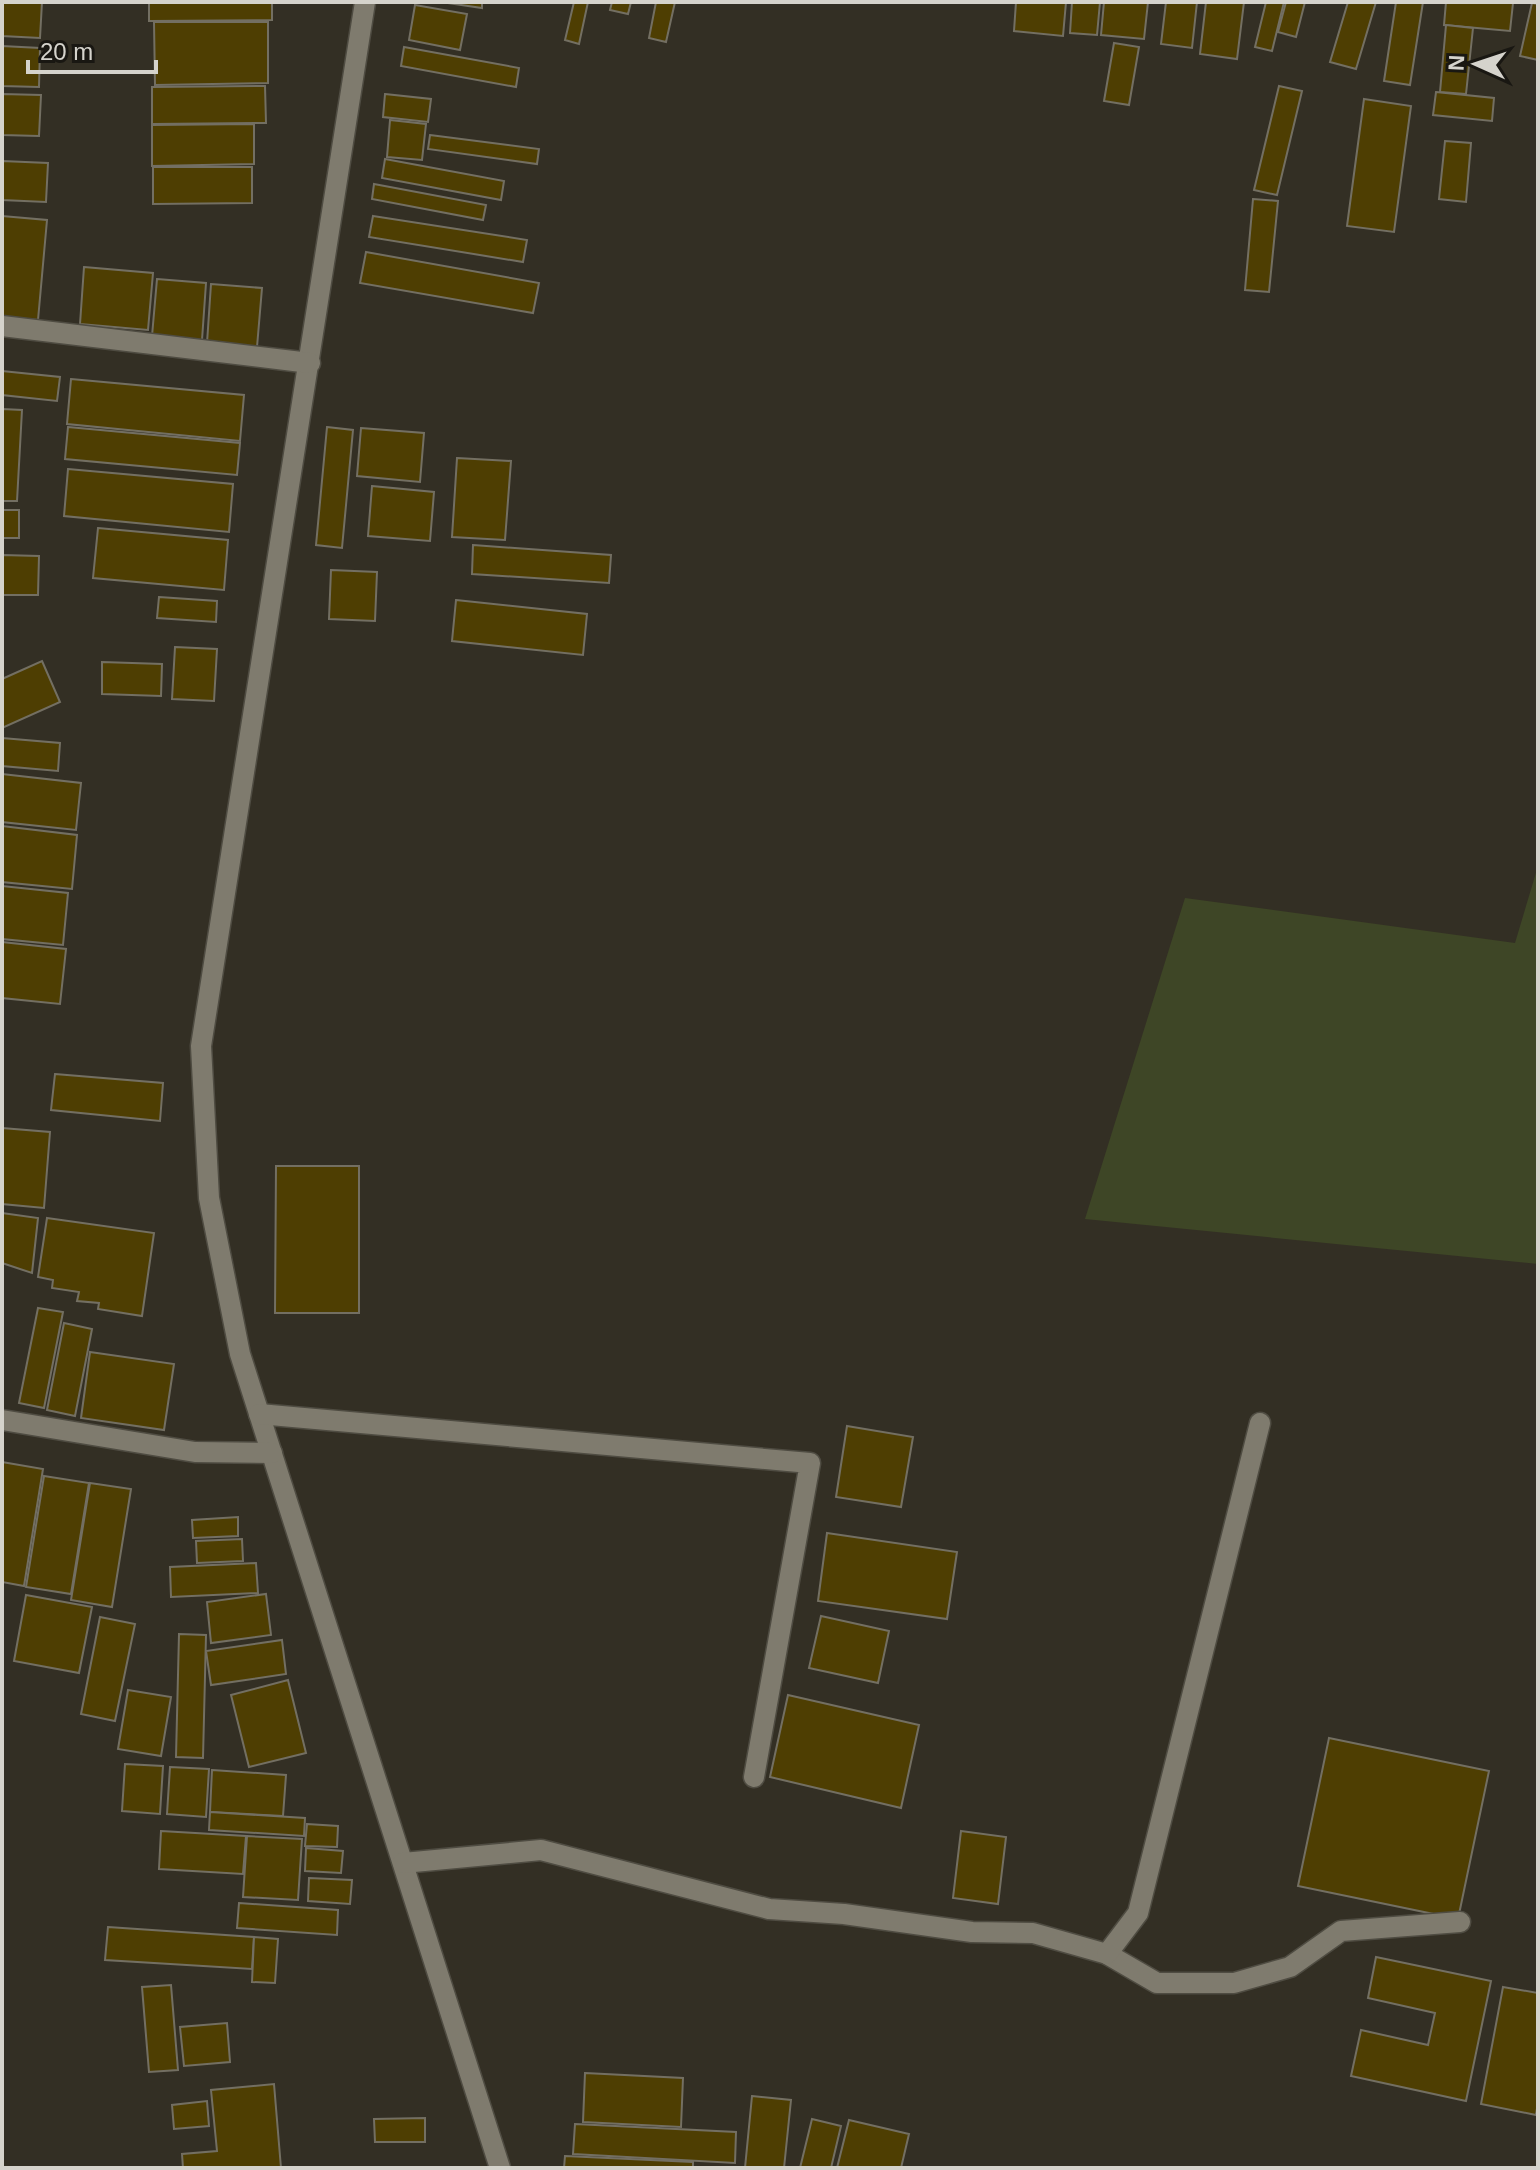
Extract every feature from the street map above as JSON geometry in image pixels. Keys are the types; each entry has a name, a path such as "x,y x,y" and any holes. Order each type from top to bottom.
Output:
{"street":[{"path":"365,2 201,1046 209,1198 240,1354 500,2168"},
{"path":"2,326 310,363"},
{"path":"259,1414 810,1463 754,1777"},
{"path":"2,1420 195,1452 272,1453"},
{"path":"1107,1954 1138,1913 1260,1423"},
{"path":"403,1863 541,1850 769,1909 844,1914 972,1932 1033,1933 1107,1954 1157,1983 1234,1983 1290,1967 1341,1931 1460,1922"}],"green space":[{"path":"1538,866 1538,1264 1085,1219 1185,898 1515,943"}],"building":[{"path":"2,2 42,2 40,38 2,36"},
{"path":"149,2 272,2 272,20 149,21"},
{"path":"441,2 482,2 482,8"},
{"path":"574,2 588,2 579,44 565,40"},
{"path":"612,2 631,2 628,14 610,10"},
{"path":"656,2 675,2 666,42 649,38"},
{"path":"1016,2 1066,2 1063,36 1014,31"},
{"path":"1072,2 1100,2 1097,35 1070,33"},
{"path":"1104,2 1148,2 1144,39 1101,35"},
{"path":"1166,2 1197,2 1192,48 1161,44"},
{"path":"1206,2 1244,2 1237,59 1200,54"},
{"path":"1266,2 1284,2 1272,51 1255,47"},
{"path":"1286,2 1305,2 1296,37 1278,32"},
{"path":"1348,2 1376,2 1356,69 1330,62"},
{"path":"1396,2 1423,2 1410,85 1384,81"},
{"path":"1446,2 1513,3 1510,31 1444,25"},
{"path":"1532,3 1538,4 1538,60 1520,56"},
{"path":"415,5 467,14 460,50 409,40"},
{"path":"154,22 268,22 268,83 155,85"},
{"path":"1446,25 1473,28 1466,94 1440,92"},
{"path":"1114,43 1139,47 1129,105 1104,101"},
{"path":"2,46 40,48 39,87 2,86"},
{"path":"404,47 519,68 516,87 401,66"},
{"path":"265,86 266,123 152,124 152,87"},
{"path":"1279,86 1302,91 1277,195 1254,190"},
{"path":"1436,92 1494,98 1492,121 1433,115"},
{"path":"2,94 41,95 39,136 2,135"},
{"path":"385,94 431,99 428,122 383,117"},
{"path":"1364,99 1411,106 1394,232 1347,226"},
{"path":"390,120 426,124 422,160 387,157"},
{"path":"254,124 254,164 152,166 152,125"},
{"path":"430,135 539,149 537,164 428,149"},
{"path":"1445,141 1471,143 1466,202 1439,199"},
{"path":"385,159 504,181 501,200 382,178"},
{"path":"2,161 48,163 46,202 2,200"},
{"path":"153,167 252,167 252,203 153,204"},
{"path":"374,184 486,205 483,220 372,199"},
{"path":"1253,199 1278,201 1269,292 1245,290"},
{"path":"2,216 47,220 38,320 2,317"},
{"path":"373,216 527,240 523,262 369,237"},
{"path":"366,252 539,283 533,313 360,283"},
{"path":"84,267 153,273 148,330 80,324"},
{"path":"157,279 206,283 202,340 152,336"},
{"path":"211,284 262,288 257,347 207,343"},
{"path":"2,371 60,377 57,401 2,395"},
{"path":"71,379 244,395 240,441 67,424"},
{"path":"2,409 22,410 17,501 2,501"},
{"path":"68,427 240,443 237,475 65,459"},
{"path":"327,427 353,430 342,548 316,545"},
{"path":"361,428 424,433 420,482 357,476"},
{"path":"457,458 511,461 505,540 452,537"},
{"path":"68,469 233,484 229,532 64,516"},
{"path":"372,486 434,492 430,541 368,536"},
{"path":"2,510 19,510 19,538 2,538"},
{"path":"98,528 228,540 224,590 93,578"},
{"path":"473,545 611,555 609,583 472,574"},
{"path":"2,555 39,556 38,595 2,595"},
{"path":"331,570 377,572 375,621 329,619"},
{"path":"159,597 217,601 216,622 157,618"},
{"path":"456,600 587,614 583,655 452,641"},
{"path":"175,647 217,649 214,701 172,699"},
{"path":"42,661 60,702 2,728 2,679"},
{"path":"102,662 162,664 161,696 102,694"},
{"path":"2,738 60,743 58,771 2,766"},
{"path":"2,774 81,783 76,830 2,822"},
{"path":"2,826 77,835 72,889 2,882"},
{"path":"2,886 68,893 63,945 2,939"},
{"path":"2,942 66,949 60,1004 2,998"},
{"path":"55,1074 163,1083 160,1121 51,1110"},
{"path":"2,1128 50,1132 44,1208 2,1204"},
{"path":"276,1166 359,1166 359,1313 275,1313"},
{"path":"2,1213 38,1218 32,1273 2,1263"},
{"path":"47,1218 154,1233 142,1316 98,1309 99,1303 77,1301 79,1292 52,1288 53,1280 38,1277"},
{"path":"38,1308 63,1312 44,1408 19,1403"},
{"path":"64,1323 92,1329 75,1416 47,1410"},
{"path":"90,1352 174,1364 164,1430 81,1418"},
{"path":"847,1426 913,1437 901,1507 836,1497"},
{"path":"2,1462 43,1469 24,1586 2,1582"},
{"path":"44,1476 89,1483 71,1594 26,1587"},
{"path":"90,1483 131,1489 112,1607 71,1600"},
{"path":"238,1517 238,1536 193,1538 192,1520"},
{"path":"827,1533 957,1552 947,1619 818,1601"},
{"path":"242,1539 243,1561 197,1563 196,1541"},
{"path":"256,1563 258,1593 171,1597 170,1567"},
{"path":"266,1594 271,1635 211,1643 207,1602"},
{"path":"26,1595 92,1607 79,1673 14,1661"},
{"path":"821,1616 889,1631 878,1683 809,1668"},
{"path":"100,1617 135,1624 115,1721 81,1714"},
{"path":"179,1634 206,1635 203,1758 176,1757"},
{"path":"282,1640 286,1674 211,1685 206,1651"},
{"path":"288,1680 306,1753 249,1767 231,1695"},
{"path":"128,1690 171,1697 161,1756 118,1749"},
{"path":"788,1695 919,1725 901,1808 770,1777"},
{"path":"1329,1738 1489,1771 1458,1919 1298,1886"},
{"path":"125,1764 163,1766 160,1814 122,1811"},
{"path":"170,1767 209,1769 206,1817 167,1814"},
{"path":"212,1770 286,1775 283,1816 210,1812"},
{"path":"210,1812 305,1818 304,1836 209,1830"},
{"path":"307,1824 338,1826 337,1847 305,1846"},
{"path":"161,1831 246,1836 243,1874 159,1869"},
{"path":"961,1831 1006,1837 998,1904 953,1898"},
{"path":"247,1836 302,1839 298,1900 243,1897"},
{"path":"306,1848 343,1851 341,1873 305,1871"},
{"path":"309,1878 352,1880 350,1904 308,1901"},
{"path":"239,1903 338,1910 337,1935 237,1928"},
{"path":"108,1927 254,1937 252,1969 105,1960"},
{"path":"254,1937 278,1939 275,1983 252,1982"},
{"path":"1376,1957 1491,1981 1466,2101 1351,2076 1361,2030 1428,2045 1435,2013 1368,1998"},
{"path":"171,1985 178,2070 149,2072 142,1987"},
{"path":"1503,1987 1538,1993 1536,2115 1481,2104"},
{"path":"227,2023 230,2062 184,2066 180,2027"},
{"path":"585,2073 683,2078 681,2127 583,2122"},
{"path":"274,2084 281,2168 183,2168 182,2154 217,2151 211,2090"},
{"path":"752,2096 791,2100 784,2168 745,2168"},
{"path":"207,2101 209,2126 174,2129 172,2105"},
{"path":"425,2118 425,2142 375,2142 374,2119"},
{"path":"812,2119 841,2126 831,2168 800,2168"},
{"path":"849,2120 909,2134 901,2168 837,2168"},
{"path":"575,2124 736,2132 735,2163 573,2154"},
{"path":"565,2156 693,2162 693,2168 564,2168"}]}
